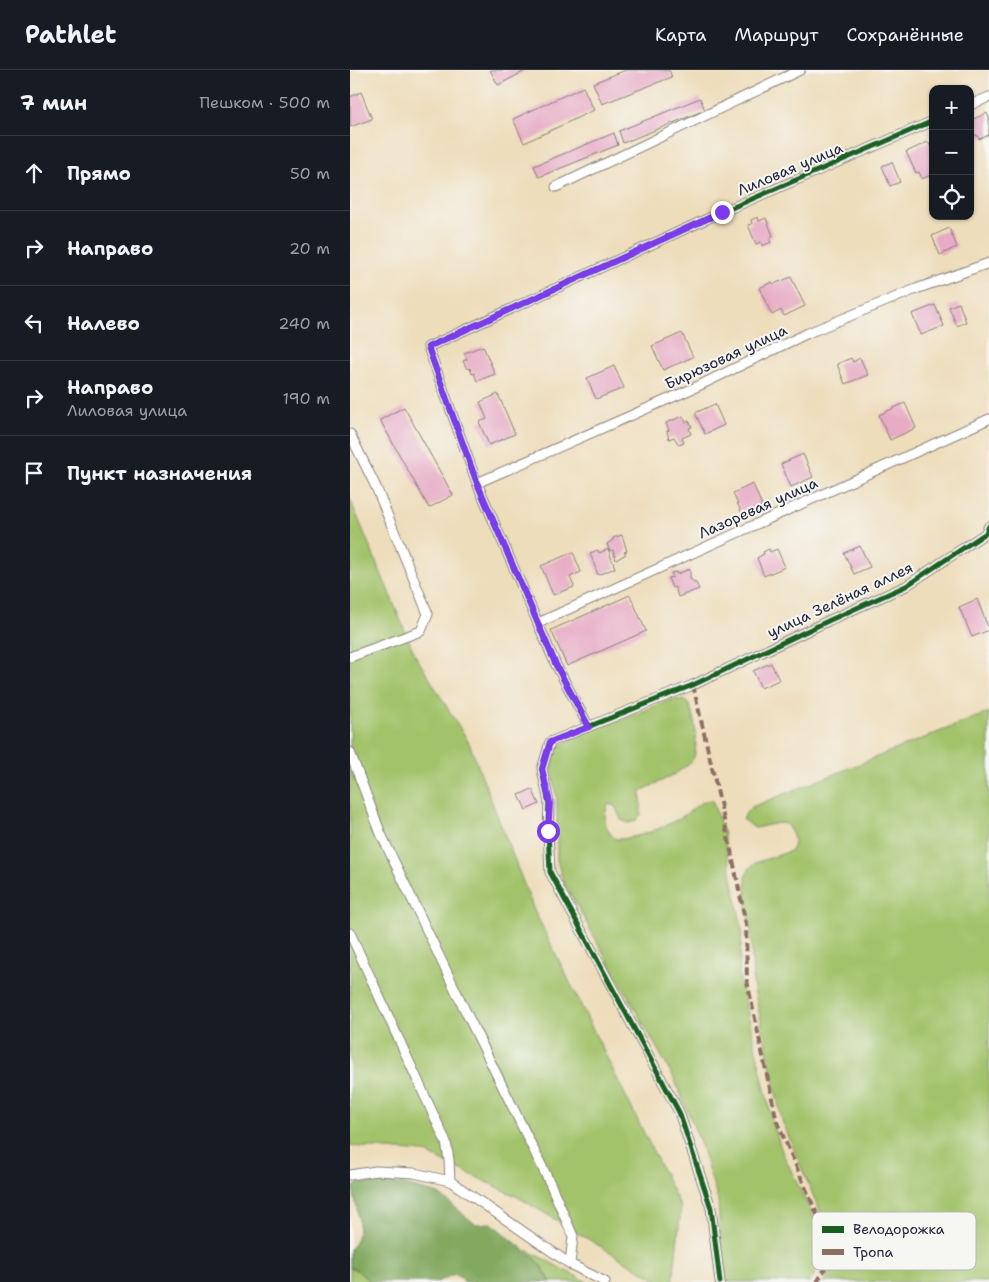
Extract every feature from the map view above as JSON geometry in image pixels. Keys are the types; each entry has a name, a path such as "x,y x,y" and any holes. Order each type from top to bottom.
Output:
{"street":[{"path":"556,187 800,70"},
{"path":"974,103 989,97"},
{"name":"Лиловая улица","path":"477,483 428,347 722,212 929,123"},
{"name":"Бирюзовая улица","path":"477,483 696,387 808,333 916,289 989,263"},
{"name":"Лазоревая улица","path":"538,623 989,419"},
{"path":"350,434 376,487 428,614 421,631 350,657"},
{"path":"477,483 556,665 589,727"},
{"name":"улица Зелёная аллея","path":"720,1282 711,1208 679,1112 550,872 548,831 550,803 542,769 550,742 693,685 906,586 986,533 989,526"},
{"path":"350,752 381,834 462,1006 550,1183 573,1236 570,1264"},
{"path":"350,933 446,1142 450,1160 450,1182"},
{"path":"350,1175 376,1171 414,1173 450,1182 570,1264 605,1282"}],"green space":[{"path":"350,499 415,655 469,743 534,910 681,1208 673,1282 660,1282 516,1196 424,1152 350,1146"},
{"path":"669,700 685,701 694,718 696,746 695,754 689,764 677,773 641,791 641,815 635,821 628,823 621,820 615,806 608,804 605,823 615,839 623,839 669,824 701,803 712,800 723,831 742,929 739,974 771,1116 782,1152 812,1214 812,1270 817,1270 810,1282 723,1282 718,1200 700,1142 675,1080 563,881 557,860 557,800 552,769 557,748 583,731 620,721"},
{"path":"989,712 989,1282 823,1282 831,1270 976,1270 976,1212 820,1212 782,1121 753,984 751,930 747,913 746,875 750,868 755,863 791,851 794,844 793,837 786,824 778,823 755,828 743,820 746,813 752,807"},
{"path":"358,1183 401,1184 439,1194 475,1224 491,1223 538,1261 551,1282 464,1282 461,1277 454,1274 437,1282 370,1282 357,1270 350,1268 350,1249 358,1236 359,1228 353,1189"},
{"path":"527,1250 587,1282 551,1282 538,1261"},
{"path":"350,1268 357,1270 370,1282 350,1282"}],"building":[{"path":"490,70 527,70 498,85"},
{"path":"626,70 669,70 672,77 602,104 593,83"},
{"path":"583,87 594,110 524,143 513,119"},
{"path":"361,92 372,119 350,127 350,97"},
{"path":"700,98 705,110 623,143 619,131"},
{"path":"987,113 989,118 989,135 979,139 977,135 974,136 974,119"},
{"path":"614,133 618,145 539,177 534,166"},
{"path":"928,142 929,176 922,179 919,172 916,173 906,152"},
{"path":"892,162 900,182 890,186 882,166"},
{"path":"758,217 759,221 766,218 773,236 769,238 771,242 762,246 761,242 756,244 748,225 752,224 751,220"},
{"path":"949,228 957,247 940,255 932,236"},
{"path":"791,277 805,306 784,316 781,310 772,315 759,288"},
{"path":"959,303 966,322 957,326 949,307"},
{"path":"935,305 944,326 921,335 912,314"},
{"path":"682,333 693,357 663,370 652,346"},
{"path":"483,346 495,374 477,381 474,373 472,374 470,368 467,369 463,361 467,359 464,353"},
{"path":"851,358 853,362 860,358 868,375 845,384 837,364"},
{"path":"614,366 624,388 596,399 587,378"},
{"path":"498,394 515,434 489,445 479,422 487,419 480,402"},
{"path":"905,403 916,428 890,440 879,415"},
{"path":"715,404 724,425 705,434 695,413"},
{"path":"404,407 453,495 429,508 380,420"},
{"path":"683,416 692,427 689,428 691,434 682,438 684,443 679,445 674,437 669,439 667,431 669,430 666,423"},
{"path":"803,454 813,477 791,487 781,464"},
{"path":"753,484 762,506 742,514 733,493"},
{"path":"622,535 627,551 624,552 626,554 616,560 613,550 610,551 607,544 613,538"},
{"path":"860,546 870,567 854,574 844,553"},
{"path":"608,549 615,568 598,575 590,553 598,550 599,553"},
{"path":"769,549 770,552 777,549 785,567 764,576 757,558"},
{"path":"573,552 581,572 570,577 574,587 553,595 541,566"},
{"path":"690,569 690,579 696,583 699,589 678,597 675,587 672,588 668,578 673,577 671,573 676,572 677,574"},
{"path":"630,595 646,631 567,666 551,630"},
{"path":"977,599 989,630 972,637 959,607"},
{"path":"771,663 779,680 761,688 753,671"},
{"path":"532,789 539,804 526,810 519,795"}],"marked path":[{"path":"693,685 746,924 747,981 777,1122 816,1212"},
{"path":"817,1282 824,1270"}],"cycle path":[{"path":"589,727 556,665 477,483 428,347 722,212 929,123"},
{"path":"720,1282 711,1208 679,1112 550,872 549,803 542,769 550,742 693,685 906,586 986,533 989,526"}],"route":[{"path":"548,831 550,803 542,769 550,742 589,727 556,665 477,483 428,347 722,212"}]}
